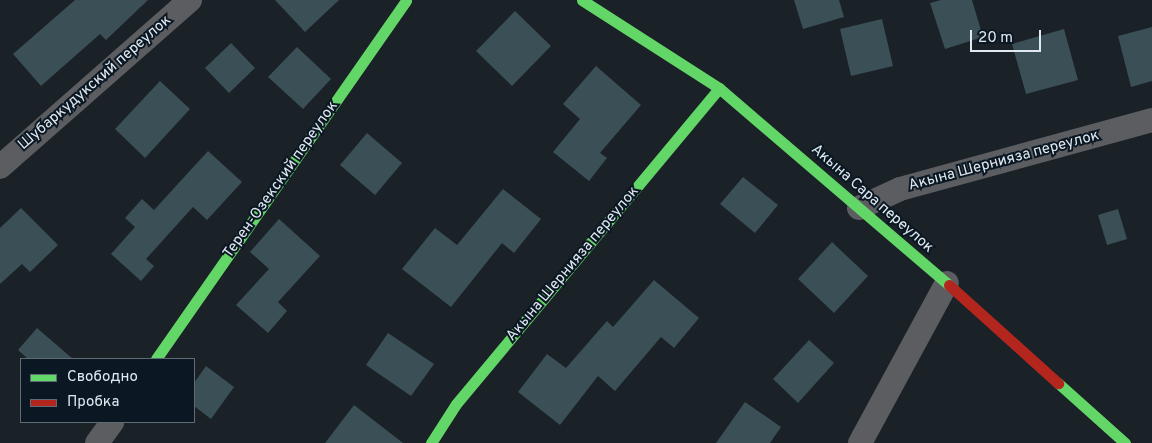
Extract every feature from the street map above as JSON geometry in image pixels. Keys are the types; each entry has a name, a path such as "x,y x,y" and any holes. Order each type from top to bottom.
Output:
{"street":[{"name":"Шубаркудукский переулок","path":"0,166 190,0"},
{"name":"Терен-Озекский переулок","path":"157,358 406,0"},
{"name":"Акына Сара переулок","path":"582,0 719,88 947,283 1125,443"},
{"name":"Акына Шернияза переулок","path":"431,443 456,404 719,88"},
{"name":"Акына Шернияза переулок","path":"859,208 900,189 1152,120"},
{"path":"860,443 947,283"},
{"path":"98,443 111,423"}],"building":[{"path":"75,0 148,0 106,40 100,34 41,86 13,54"},
{"path":"275,0 339,0 305,32"},
{"path":"794,0 839,0 844,17 803,29"},
{"path":"941,0 972,0 983,37 945,49 930,3"},
{"path":"515,11 551,46 512,86 476,51"},
{"path":"882,19 893,66 851,76 840,29"},
{"path":"1152,27 1152,81 1131,87 1118,36"},
{"path":"1064,29 1078,80 1026,94 1012,44"},
{"path":"231,43 255,68 229,93 205,68"},
{"path":"297,47 331,79 303,109 268,77"},
{"path":"596,66 641,105 600,153 607,158 589,181 553,152 580,119 563,104"},
{"path":"160,81 190,109 145,158 115,129"},
{"path":"367,133 402,163 375,195 340,165"},
{"path":"208,151 242,182 207,220 193,207 146,259 154,266 141,281 111,254 135,227 125,218 142,199 154,210"},
{"path":"743,177 778,205 755,233 720,204"},
{"path":"503,189 541,219 514,253 502,243 451,307 402,269 435,228 457,245"},
{"path":"21,208 58,245 30,272 22,264 0,284 0,228"},
{"path":"1118,209 1127,239 1107,245 1098,215"},
{"path":"279,219 320,256 278,302 287,311 268,333 236,305 269,269 250,252"},
{"path":"832,242 868,276 834,313 798,279"},
{"path":"654,280 699,318 674,348 661,337 615,391 598,376 560,425 518,392 547,354 566,368 607,321 613,327"},
{"path":"37,328 72,358 27,358 18,350"},
{"path":"388,333 434,364 411,396 366,365"},
{"path":"809,340 834,363 798,403 773,379"},
{"path":"206,366 234,387 211,419 195,407 195,382"},
{"path":"745,402 781,427 770,443 716,443"},
{"path":"354,405 403,443 325,443"}],"traffic: fast":[{"path":"157,358 406,0"},
{"path":"582,0 719,88 949,285"},
{"path":"431,443 456,404 719,88"},
{"path":"1058,383 1125,443"}],"traffic: jam":[{"path":"949,285 1058,383"}]}
